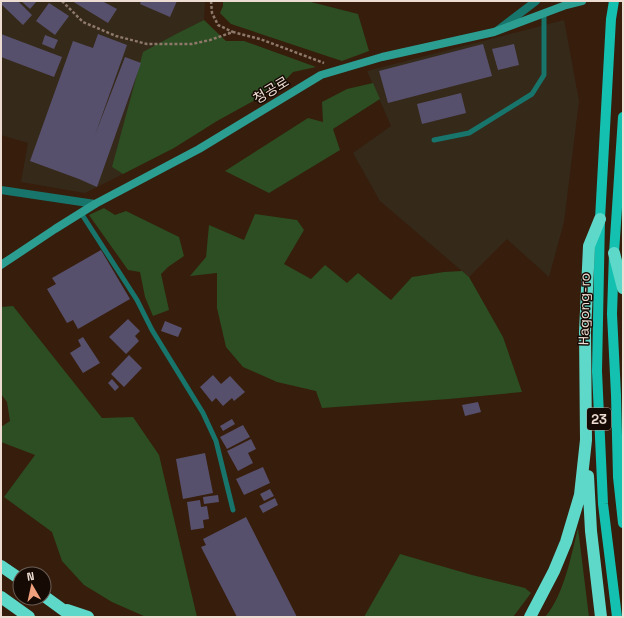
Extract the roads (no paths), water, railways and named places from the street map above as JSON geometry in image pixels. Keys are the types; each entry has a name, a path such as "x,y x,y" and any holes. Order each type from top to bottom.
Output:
{"highway":[{"path":"600,219 589,246 585,332 586,440 591,531 601,617"},
{"path":"614,253 623,288"},
{"path":"530,617 554,571 566,542 580,495 586,440"},
{"path":"1,566 12,574"},
{"path":"1,597 26,616"},
{"path":"52,602 73,617"},
{"path":"61,608 88,617"}],"main road":[{"name":"Hagong-ro","path":"614,1 611,19 600,219 598,379 603,504 617,617"},
{"name":"Hagong-ro","path":"623,118 614,253 612,314 618,477 623,523"}],"street":[{"path":"494,32 536,1"},
{"name":"청공로","path":"1,265 95,204 199,149 321,75 382,57 494,32 566,5 582,1"},
{"path":"1,190 95,204"}],"lane":[{"path":"434,140 469,133 532,94 544,75 544,14"},
{"path":"81,213 137,300 152,330 203,413 216,441 233,510"}]}
